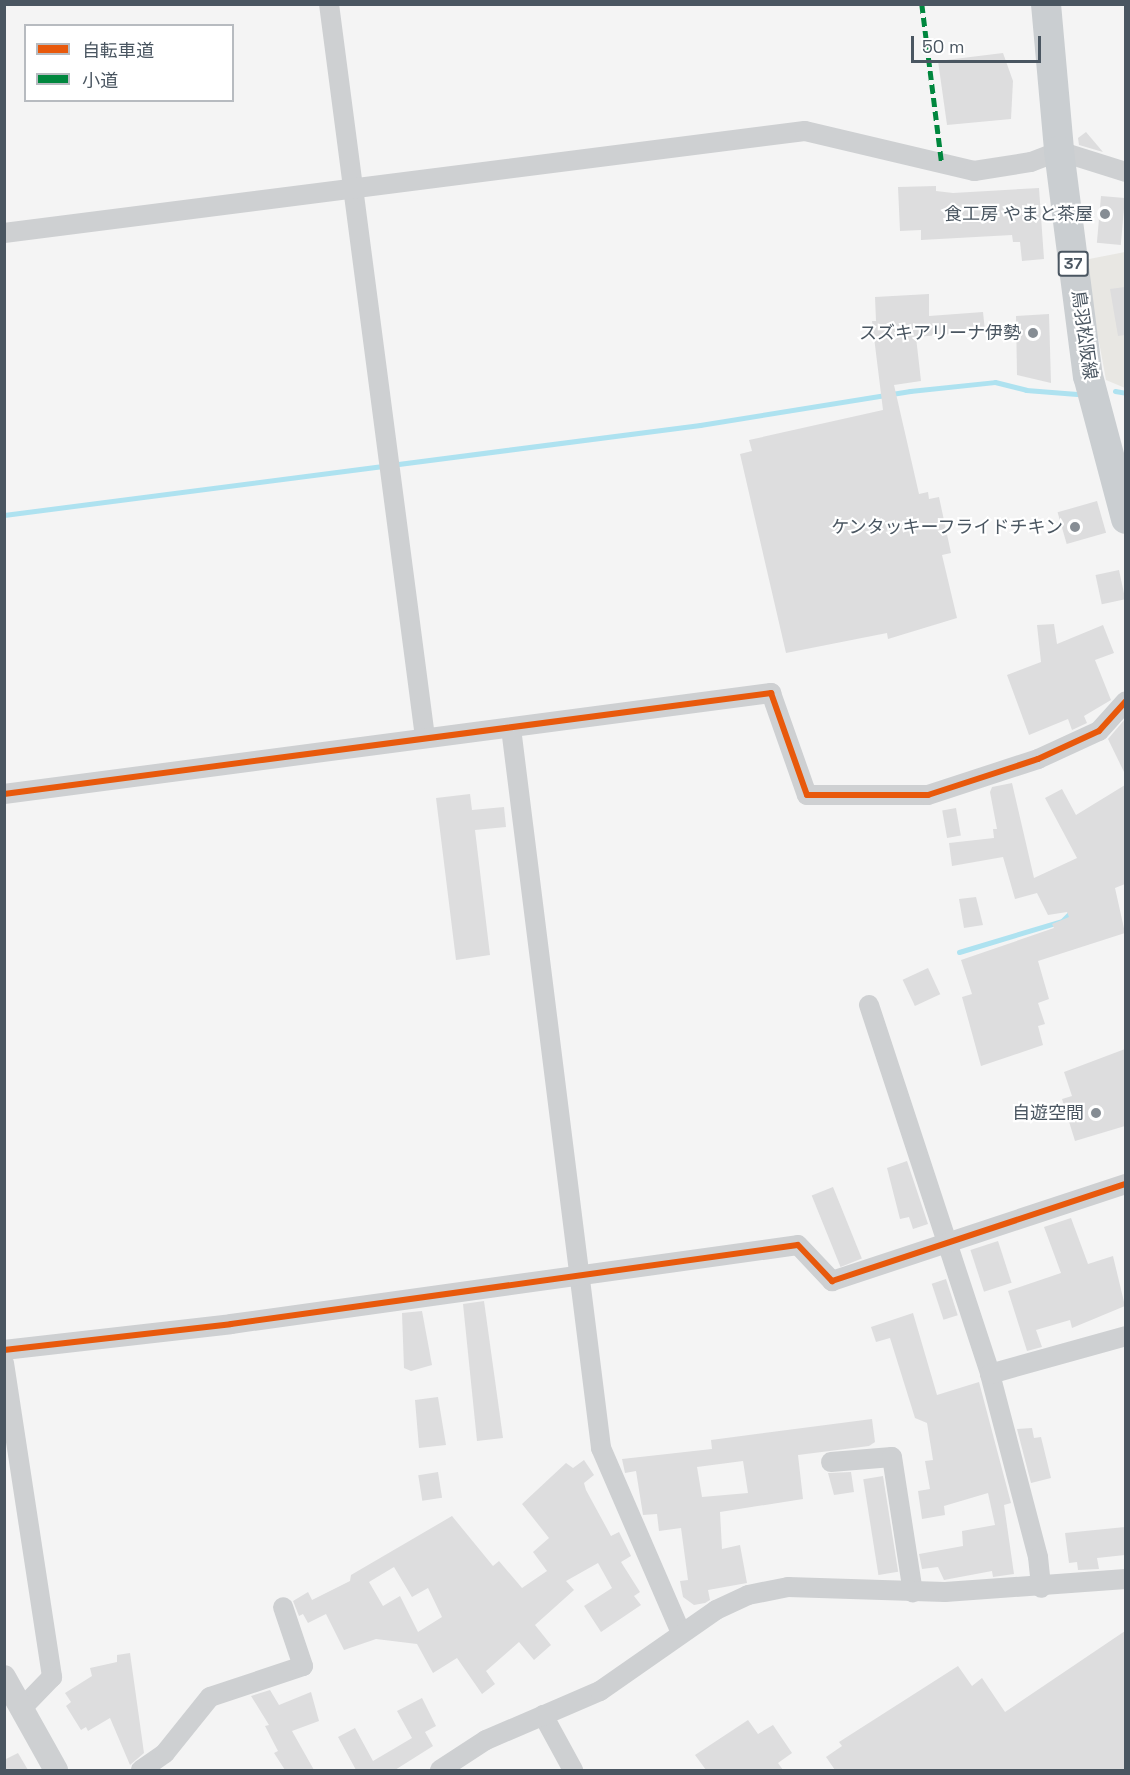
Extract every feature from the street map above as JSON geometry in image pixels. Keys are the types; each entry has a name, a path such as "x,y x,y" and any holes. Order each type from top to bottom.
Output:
{"main road":[{"name":"鳥羽松阪線","path":"1046,4 1059,151 1088,376 1125,519"}],"street":[{"path":"329,4 425,737"},
{"path":"4,233 354,190 805,130 974,171 1031,162 1059,151 1125,172"},
{"path":"4,794 771,693 807,795 928,795 1038,759 1099,731 1125,701"},
{"path":"511,728 582,1272 601,1448 681,1633"},
{"path":"869,1005 950,1243 990,1374 1038,1557 1041,1588"},
{"path":"4,1350 231,1324 582,1272 798,1245 832,1281 1125,1184"},
{"path":"990,1374 1125,1336"},
{"path":"4,1363 52,1677 23,1707"},
{"path":"831,1462 892,1457 913,1592"},
{"path":"440,1770 486,1740 600,1691 681,1633 748,1595 788,1587 913,1592 1041,1588 1125,1579"},
{"path":"141,1770 165,1753 210,1698 303,1666 283,1607"},
{"path":"4,1677 23,1707 56,1770"},
{"path":"543,1715 573,1770"}],"shaded area":[{"path":"1125,252 1125,388 1106,380 1084,260"}],"building":[{"path":"1003,53 1013,81 1011,119 947,125 938,61"},
{"path":"1086,132 1103,152 1079,145 1078,138"},
{"path":"936,186 936,191 953,193 1039,188 1044,259 1022,261 1020,242 1013,242 1012,235 921,240 921,230 900,231 898,187"},
{"path":"1101,196 1125,198 1121,245 1097,243"},
{"path":"1125,287 1125,335 1118,336 1110,289"},
{"path":"929,294 929,316 983,312 985,331 916,337 921,381 894,385 919,494 928,492 929,499 939,497 951,553 942,555 957,618 888,639 887,633 786,653 740,454 752,451 749,440 883,410 872,321 876,321 875,297"},
{"name":"スズキアリーナ伊勢","path":"1049,314 1051,383 1017,375 1016,316"},
{"path":"1097,501 1106,533 1067,544 1058,512"},
{"path":"1119,570 1125,599 1102,604 1096,575"},
{"path":"1054,624 1057,644 1103,625 1114,653 1095,660 1111,700 1084,716 1087,723 1072,730 1068,719 1029,735 1007,675 1041,662 1037,625"},
{"path":"1125,719 1125,774 1108,739"},
{"path":"1012,783 1034,878 1077,858 1045,798 1062,789 1076,815 1125,785 1125,884 1115,888 1125,933 1038,961 1049,999 1038,1003 1045,1024 1038,1026 1043,1045 981,1066 962,997 972,994 961,960 1054,928 1052,924 1069,917 1067,912 1048,915 1037,893 1015,899 1003,857 952,866 949,843 994,838 993,829 997,829 990,792 992,787"},
{"path":"470,794 472,810 504,807 506,827 475,830 490,955 456,960 436,798"},
{"path":"956,808 961,836 947,838 942,810"},
{"path":"976,897 983,925 964,928 959,899"},
{"path":"928,968 940,994 915,1006 903,980"},
{"name":"自遊空間","path":"1125,1049 1125,1126 1075,1141 1062,1099 1072,1096 1064,1072"},
{"path":"907,1161 928,1224 913,1229 909,1217 900,1219 887,1168"},
{"path":"833,1187 862,1258 841,1267 812,1196"},
{"path":"1071,1218 1088,1264 1113,1256 1125,1306 1072,1328 1070,1320 1036,1330 1042,1347 1027,1351 1008,1291 1061,1273 1044,1227"},
{"path":"998,1241 1012,1283 984,1292 970,1250"},
{"path":"946,1279 958,1315 943,1320 932,1284"},
{"path":"484,1301 503,1438 477,1441 463,1304"},
{"path":"422,1311 432,1365 411,1371 404,1368 402,1313"},
{"path":"913,1313 937,1395 979,1382 1011,1503 1004,1505 1014,1574 993,1577 992,1571 944,1580 938,1567 922,1569 919,1554 963,1546 962,1531 995,1525 988,1493 944,1506 945,1515 922,1519 918,1491 930,1489 925,1461 933,1460 927,1423 915,1418 890,1338 876,1342 871,1327"},
{"path":"438,1397 446,1445 419,1448 415,1400"},
{"path":"872,1419 875,1442 869,1446 798,1455 803,1499 720,1512 722,1549 740,1545 747,1583 708,1590 710,1600 694,1605 683,1597 680,1581 688,1580 681,1528 659,1531 657,1514 643,1515 636,1471 625,1473 622,1459 712,1449 711,1440","holes":["743,1461 748,1493 702,1497 697,1467"]},
{"path":"1032,1428 1034,1438 1041,1437 1051,1478 1031,1483 1017,1429"},
{"path":"584,1460 594,1475 584,1483 586,1490 611,1536 619,1532 631,1556 621,1562 640,1592 634,1596 641,1605 601,1632 584,1606 612,1588 598,1563 566,1581 574,1590 535,1625 551,1645 534,1660 519,1642 486,1671 495,1684 482,1694 457,1658 433,1673 417,1644 376,1639 344,1650 326,1614 308,1623 303,1614 299,1616 293,1601 308,1592 312,1600 350,1581 351,1575 452,1516 493,1566 499,1561 522,1588 547,1571 533,1552 549,1538 522,1504 566,1463 573,1468","holes":["394,1567 412,1597 428,1588 442,1617 418,1632 400,1596 383,1606 369,1582"]},
{"path":"438,1472 442,1498 422,1501 418,1475"},
{"path":"851,1472 854,1492 834,1495 828,1473"},
{"path":"883,1476 898,1572 878,1575 863,1479"},
{"path":"1125,1527 1125,1555 1097,1558 1099,1569 1078,1570 1077,1562 1069,1563 1065,1533"},
{"path":"1125,1631 1125,1770 835,1770 826,1757 842,1746 839,1742 958,1666 972,1686 982,1678 1005,1712"},
{"path":"130,1653 144,1753 130,1765 110,1718 88,1731 86,1727 81,1730 66,1706 71,1702 65,1693 92,1676 90,1668 117,1662 117,1655"},
{"path":"270,1690 279,1705 311,1692 319,1721 292,1731 314,1770 285,1770 274,1753 278,1751 265,1726 269,1725 251,1696"},
{"path":"422,1698 436,1726 425,1732 433,1746 395,1770 356,1770 338,1737 355,1728 373,1761 412,1738 397,1711"},
{"path":"748,1720 758,1734 773,1725 792,1753 778,1763 783,1770 706,1770 695,1755"},
{"path":"18,1753 28,1770 4,1770 4,1760"}],"waterway":[{"path":"4,515 700,425 910,391 995,382 1026,390 1077,394"},
{"path":"1115,391 1126,393"},
{"path":"959,952 1062,921 1071,912"}],"marked path":[{"path":"922,4 942,164"}],"cycle path":[{"path":"4,794 771,693 807,795 928,795 1038,759 1099,731 1126,701"},
{"path":"4,1350 231,1324 798,1245 832,1281 1126,1184"}],"place":[{"name":"食工房 やまと茶屋","path":"1105,214"},
{"name":"スズキアリーナ伊勢","path":"1033,333"},
{"name":"ケンタッキーフライドチキン","path":"1075,527"},
{"name":"自遊空間","path":"1096,1113"}]}
